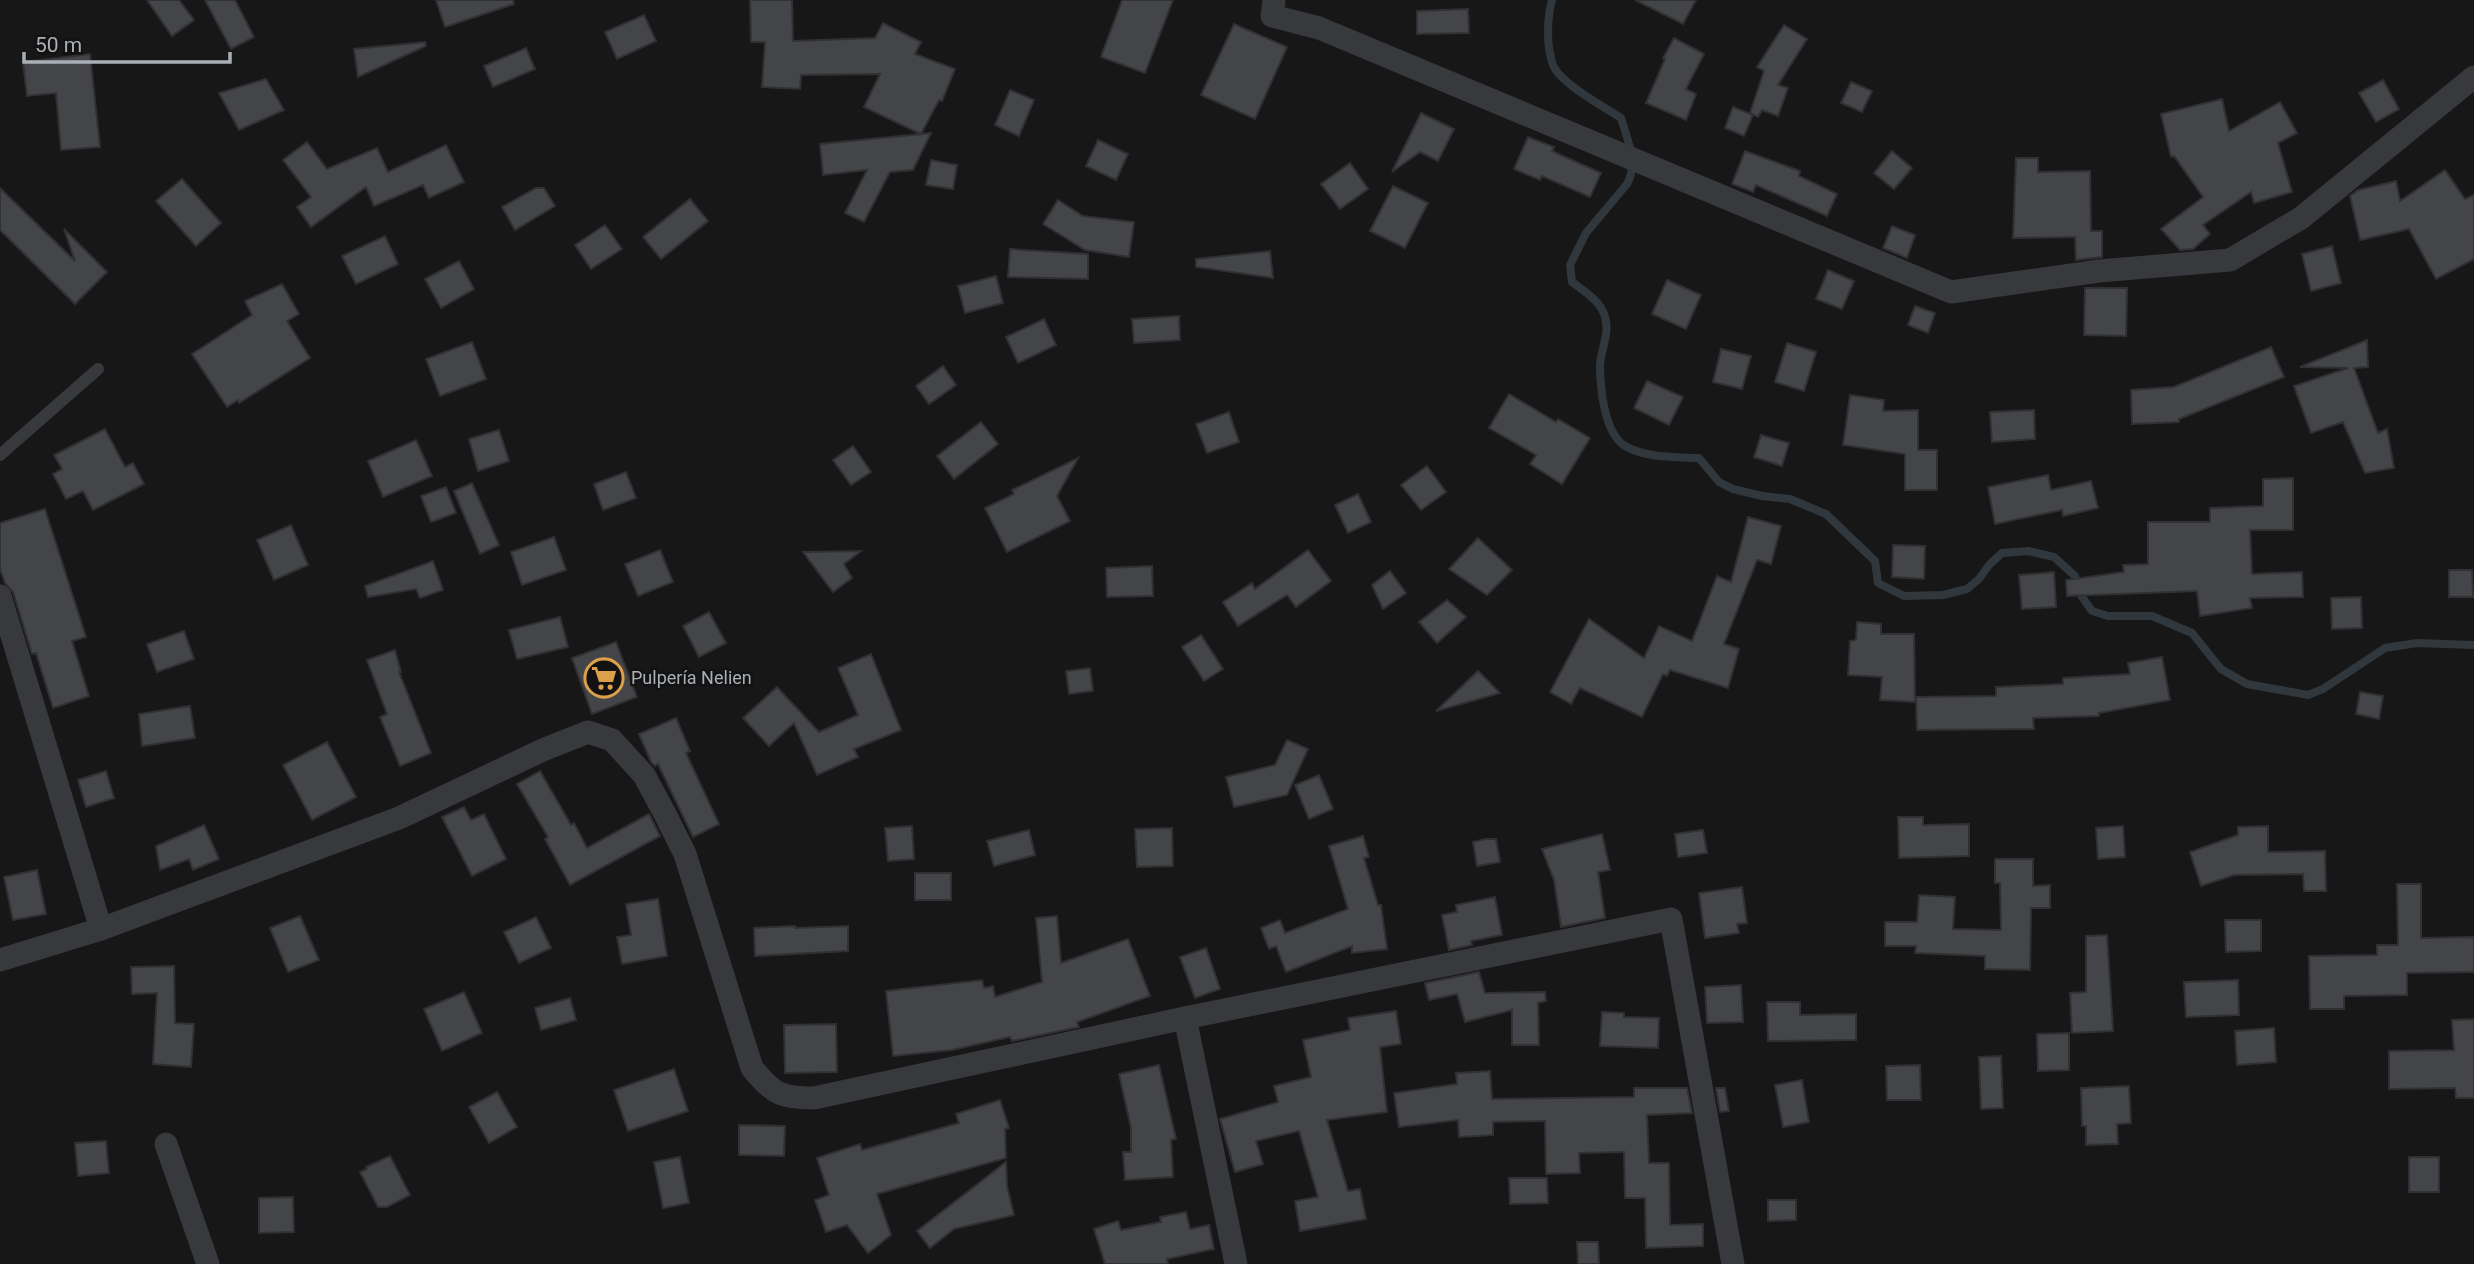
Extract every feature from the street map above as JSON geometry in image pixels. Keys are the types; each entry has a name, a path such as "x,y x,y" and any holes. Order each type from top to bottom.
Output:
{"street":[{"path":"1274,0 1272,16 1319,28 1951,292 2099,271 2230,260 2301,218 2474,77"},
{"path":"0,596 101,929"},
{"path":"0,960 101,929 399,818 545,749 588,732 612,740 644,775 685,854 752,1068 769,1089 788,1098 814,1098 1185,1018 1671,919 1732,1264"},
{"path":"1185,1018 1236,1264"},
{"path":"166,1144 208,1264"}],"lane":[{"path":"0,455 98,369"}],"building":[{"path":"147,0 179,0 194,20 172,36"},
{"path":"205,0 235,0 254,37 231,49"},
{"path":"436,0 513,0 514,4 445,27"},
{"path":"750,0 792,0 793,41 875,38 883,23 921,42 915,54 955,69 942,101 939,100 921,134 864,107 880,74 801,75 800,89 762,87 765,42 751,42"},
{"path":"1122,0 1173,0 1145,73 1101,57"},
{"path":"1635,0 1696,0 1683,24"},
{"path":"1468,9 1469,33 1417,34 1417,11"},
{"path":"644,15 656,41 617,59 605,32"},
{"path":"1234,24 1287,47 1255,119 1201,95"},
{"path":"1784,25 1807,39 1778,85 1788,88 1778,116 1762,110 1758,117 1750,113 1764,71 1757,67"},
{"path":"1674,38 1704,54 1686,89 1696,94 1686,120 1646,103 1665,59 1663,58"},
{"path":"425,42 426,46 358,77 354,49"},
{"path":"526,48 535,69 493,87 484,66"},
{"path":"90,54 100,147 61,150 56,93 27,96 23,62"},
{"path":"266,79 284,110 239,130 219,93"},
{"path":"2383,80 2399,109 2376,122 2359,93"},
{"path":"1851,82 1872,91 1862,112 1841,103"},
{"path":"1010,90 1034,100 1019,136 995,125"},
{"path":"2222,99 2229,131 2280,102 2297,133 2278,143 2292,192 2254,203 2251,192 2203,225 2210,234 2193,249 2180,250 2161,229 2203,197 2174,156 2171,157 2161,114"},
{"path":"1733,107 1753,115 1744,136 1725,128"},
{"path":"1421,113 1454,129 1438,161 1420,152 1392,172"},
{"path":"931,133 913,170 890,172 864,222 845,213 867,170 823,175 820,144"},
{"path":"1528,137 1554,147 1552,151 1601,173 1590,197 1542,176 1540,180 1514,169"},
{"path":"1098,140 1128,154 1116,180 1086,166"},
{"path":"307,142 327,169 377,148 388,172 446,145 464,182 429,198 423,185 374,206 366,187 311,227 297,207 311,197 283,160"},
{"path":"1745,151 1800,171 1799,176 1837,194 1827,216 1756,185 1753,192 1732,184"},
{"path":"1892,151 1912,168 1894,189 1874,173"},
{"path":"2016,158 2038,158 2038,172 2090,171 2091,231 2102,231 2102,257 2076,260 2075,237 2013,238"},
{"path":"931,160 957,165 953,189 926,185"},
{"path":"1350,163 1368,189 1340,209 1321,184"},
{"path":"2445,170 2465,199 2474,195 2474,259 2436,279 2409,229 2360,240 2350,196 2358,190 2396,181 2400,201"},
{"path":"182,179 221,223 196,246 156,201"},
{"path":"1393,186 1428,203 1405,248 1370,231"},
{"path":"0,188 75,261 64,229 107,272 75,304 0,230"},
{"path":"536,188 544,188 555,206 515,230 502,207"},
{"path":"690,199 708,221 661,259 643,237"},
{"path":"1058,200 1083,216 1134,222 1129,257 1085,250 1043,224"},
{"path":"605,225 622,249 591,269 575,245"},
{"path":"1892,226 1915,235 1907,258 1883,248"},
{"path":"385,236 398,264 356,284 342,256"},
{"path":"2332,246 2341,283 2311,291 2302,254"},
{"path":"1010,249 1088,254 1088,279 1008,277"},
{"path":"1270,251 1273,278 1196,267 1196,259"},
{"path":"459,261 474,289 441,308 425,279"},
{"path":"1828,270 1854,281 1842,309 1816,299"},
{"path":"996,276 1003,303 965,313 958,286"},
{"path":"1667,280 1701,295 1686,329 1652,314"},
{"path":"282,284 299,314 287,321 310,358 239,403 238,400 227,407 192,354 252,315 245,301"},
{"path":"2085,288 2127,288 2126,336 2084,335"},
{"path":"1915,306 1935,313 1928,333 1908,325"},
{"path":"1179,316 1180,340 1134,343 1132,319"},
{"path":"1044,319 1056,345 1018,363 1006,337"},
{"path":"2367,340 2368,367 2354,368 2378,433 2387,429 2394,468 2365,473 2343,422 2311,433 2294,386 2348,368 2300,367"},
{"path":"472,342 486,379 440,396 426,359"},
{"path":"1787,343 1816,352 1804,391 1775,382"},
{"path":"2271,347 2284,377 2179,419 2179,422 2132,424 2131,390 2174,387"},
{"path":"1721,349 1751,356 1742,389 1713,382"},
{"path":"943,366 956,385 929,404 916,386"},
{"path":"1647,381 1683,397 1669,425 1634,408"},
{"path":"1509,394 1556,422 1558,419 1590,438 1562,484 1530,464 1536,455 1489,428"},
{"path":"1850,395 1884,400 1883,411 1918,410 1918,450 1937,450 1937,490 1905,490 1905,454 1843,445"},
{"path":"2034,410 2035,439 1992,442 1990,412"},
{"path":"1229,412 1239,442 1207,453 1196,424"},
{"path":"981,422 998,444 954,479 937,456"},
{"path":"105,429 125,467 133,463 144,484 93,510 83,491 66,499 53,474 62,469 54,455"},
{"path":"499,430 509,461 478,471 469,439"},
{"path":"1761,435 1789,443 1782,466 1754,457"},
{"path":"416,440 432,476 383,497 368,461"},
{"path":"853,446 871,472 851,485 833,460"},
{"path":"1078,458 1057,496 1070,521 1007,552 985,508 1014,494 1012,490"},
{"path":"1427,466 1446,492 1421,510 1401,485"},
{"path":"626,472 636,498 603,510 594,484"},
{"path":"2048,475 2051,490 2091,481 2098,508 2063,516 2062,510 1995,524 1988,487"},
{"path":"2293,478 2293,530 2250,530 2252,574 2302,572 2303,597 2250,598 2252,608 2200,616 2197,591 2067,596 2066,580 2124,572 2123,565 2148,564 2148,522 2210,522 2210,508 2263,506 2263,479"},
{"path":"472,483 499,545 480,554 454,491"},
{"path":"446,487 456,513 431,522 421,496"},
{"path":"1358,494 1371,522 1348,533 1335,505"},
{"path":"45,509 86,637 72,641 89,696 53,708 36,653 32,654 13,592 5,583 0,569 0,523"},
{"path":"1748,517 1781,526 1771,564 1757,560 1724,644 1739,649 1728,688 1670,670 1667,676 1663,674 1642,717 1580,688 1571,704 1550,692 1589,619 1644,658 1659,626 1692,641 1717,576 1731,582"},
{"path":"291,525 308,565 274,580 257,540"},
{"path":"554,537 566,570 522,585 511,552"},
{"path":"1478,538 1512,570 1487,595 1449,569"},
{"path":"1893,545 1925,546 1924,579 1892,577"},
{"path":"660,550 673,582 638,596 625,564"},
{"path":"1308,550 1331,581 1296,607 1287,595 1238,626 1223,602 1252,583 1255,589"},
{"path":"861,551 844,564 852,578 833,592 803,552"},
{"path":"433,561 443,590 420,598 416,589 368,597 365,586"},
{"path":"1152,566 1153,596 1107,597 1106,568"},
{"path":"2449,570 2472,570 2473,597 2449,597"},
{"path":"1390,571 1406,593 1383,609 1372,585"},
{"path":"2054,572 2056,607 2022,609 2019,575"},
{"path":"2361,597 2362,628 2332,629 2331,598"},
{"path":"1447,600 1466,617 1437,643 1419,622"},
{"path":"709,612 726,643 699,657 683,626"},
{"path":"560,617 568,647 517,659 509,630"},
{"path":"1857,622 1881,624 1881,634 1914,634 1915,702 1880,700 1882,677 1848,675 1850,641 1856,640"},
{"path":"184,631 194,659 157,672 147,644"},
{"path":"1201,635 1223,669 1204,681 1182,647"},
{"name":"Pulpería Nelien","path":"616,642 637,697 592,714 572,658"},
{"path":"395,650 399,672 431,753 400,766 380,717 387,714 367,660"},
{"path":"871,654 901,730 854,749 858,757 817,775 794,723 769,746 743,718 777,687 819,732 858,715 838,668"},
{"path":"2162,657 2170,700 2099,713 2099,716 2033,718 2034,729 1917,730 1916,697 1996,696 1996,687 2063,684 2063,678 2130,674 2128,663"},
{"path":"1090,668 1093,691 1069,694 1066,671"},
{"path":"1478,671 1500,693 1436,711"},
{"path":"2360,692 2383,696 2379,719 2356,714"},
{"path":"190,706 195,738 142,746 139,714"},
{"path":"676,718 690,751 686,753 719,824 693,837 658,764 655,766 651,762 639,734"},
{"path":"1287,740 1308,749 1287,795 1234,807 1226,777 1275,765"},
{"path":"327,742 356,797 312,820 283,765"},
{"path":"106,771 114,798 86,807 78,780"},
{"path":"540,771 587,848 649,814 660,836 570,885 545,839 548,837 517,784"},
{"path":"1319,775 1333,809 1309,819 1295,785"},
{"path":"464,807 471,820 484,814 506,859 472,876 442,817"},
{"path":"1898,817 1923,817 1923,825 1969,824 1969,856 1899,858"},
{"path":"204,825 219,859 193,870 189,859 160,870 156,846"},
{"path":"912,826 914,859 888,861 885,828"},
{"path":"2123,826 2125,857 2098,859 2096,828"},
{"path":"2268,826 2268,852 2325,851 2326,891 2304,891 2303,874 2234,875 2201,886 2190,852 2238,835 2238,827"},
{"path":"1172,828 1173,866 1137,867 1135,829"},
{"path":"1029,830 1035,855 994,866 987,841"},
{"path":"1703,830 1707,853 1678,857 1675,834"},
{"path":"1602,834 1610,870 1598,872 1605,918 1561,927 1554,880 1542,849"},
{"path":"1363,836 1369,857 1364,858 1378,905 1381,905 1387,949 1352,953 1352,946 1286,972 1276,946 1269,949 1261,928 1280,920 1285,933 1348,909 1329,846"},
{"path":"1496,839 1500,862 1477,866 1473,842"},
{"path":"1995,859 2033,859 2033,886 2050,885 2050,908 2031,908 2030,970 1985,969 1985,956 1915,953 1916,946 1885,946 1885,922 1917,922 1919,895 1955,897 1953,929 2001,930 2000,883 1995,883"},
{"path":"37,870 46,914 13,920 4,877"},
{"path":"915,873 951,873 951,900 915,900"},
{"path":"2397,884 2421,884 2421,938 2474,937 2474,972 2407,973 2407,995 2344,996 2344,1009 2310,1009 2309,956 2377,955 2377,945 2398,945"},
{"path":"1742,887 1747,923 1737,924 1739,933 1705,938 1699,893"},
{"path":"1495,897 1502,935 1471,941 1472,945 1449,950 1442,915 1457,912 1456,905"},
{"path":"658,899 667,956 622,964 617,937 631,935 626,904"},
{"path":"300,916 319,960 288,972 270,928"},
{"path":"1057,916 1061,963 1128,939 1150,996 1077,1022 1079,1027 1012,1041 1010,1037 952,1050 893,1056 886,991 982,980 984,988 993,986 995,997 1042,982 1036,918"},
{"path":"536,917 551,948 519,963 504,932"},
{"path":"2225,920 2261,920 2261,951 2226,952"},
{"path":"848,926 848,951 755,956 754,928"},
{"path":"2107,935 2113,1031 2072,1033 2070,993 2086,992 2086,936"},
{"path":"1206,948 1220,989 1195,998 1180,957"},
{"path":"174,966 175,1023 194,1024 191,1067 153,1064 157,993 132,994 131,967"},
{"path":"1479,972 1485,993 1545,992 1546,1001 1538,1003 1539,1045 1512,1045 1512,1010 1465,1022 1457,994 1429,1000 1425,983"},
{"path":"2238,980 2239,1015 2186,1017 2184,982"},
{"path":"1741,985 1743,1022 1707,1023 1705,987"},
{"path":"464,992 482,1033 442,1051 424,1009"},
{"path":"570,998 576,1020 541,1030 535,1008"},
{"path":"1767,1002 1800,1002 1800,1015 1856,1014 1856,1040 1768,1041"},
{"path":"1396,1011 1401,1044 1380,1047 1387,1112 1327,1120 1348,1191 1360,1189 1366,1219 1300,1231 1295,1201 1318,1197 1299,1131 1256,1141 1263,1164 1235,1172 1220,1119 1278,1102 1274,1086 1311,1077 1303,1040 1350,1030 1348,1018"},
{"path":"1602,1012 1624,1013 1624,1017 1659,1018 1658,1048 1600,1046"},
{"path":"2474,1019 2474,1098 2456,1098 2455,1088 2389,1089 2389,1051 2454,1050 2452,1020"},
{"path":"836,1024 837,1072 785,1073 784,1025"},
{"path":"2274,1028 2276,1062 2237,1065 2235,1031"},
{"path":"2069,1033 2069,1070 2038,1071 2037,1034"},
{"path":"2001,1056 2003,1108 1981,1109 1979,1057"},
{"path":"1159,1065 1176,1139 1171,1140 1173,1177 1125,1180 1123,1152 1131,1152 1131,1128 1119,1074"},
{"path":"1920,1065 1921,1100 1887,1100 1886,1066"},
{"path":"674,1069 688,1111 628,1131 614,1090"},
{"path":"1490,1071 1492,1099 1634,1097 1634,1088 1687,1088 1692,1113 1647,1115 1649,1163 1669,1163 1670,1225 1703,1224 1703,1246 1646,1248 1645,1198 1625,1198 1624,1152 1579,1153 1580,1173 1546,1174 1545,1121 1493,1122 1493,1135 1459,1137 1458,1120 1399,1127 1394,1093 1457,1084 1456,1073"},
{"path":"1802,1080 1809,1122 1783,1127 1775,1085"},
{"path":"2129,1086 2131,1123 2117,1124 2118,1144 2086,1145 2086,1126 2082,1126 2081,1088"},
{"path":"1716,1088 1725,1088 1729,1111 1720,1112"},
{"path":"497,1092 517,1127 489,1143 469,1107"},
{"path":"1000,1100 1009,1128 1005,1129 1006,1158 877,1194 891,1235 868,1253 847,1225 826,1232 815,1200 829,1195 817,1158 860,1144 862,1150 959,1123 956,1114"},
{"path":"739,1125 785,1126 784,1156 739,1155"},
{"path":"106,1141 109,1173 78,1176 75,1143"},
{"path":"390,1156 410,1195 387,1207 378,1207 360,1172"},
{"path":"680,1157 689,1203 663,1208 654,1162"},
{"path":"2409,1157 2439,1157 2439,1192 2409,1192"},
{"path":"1006,1162 1007,1186 1014,1215 954,1229 930,1248 917,1231"},
{"path":"1509,1178 1547,1178 1548,1203 1510,1204"},
{"path":"293,1197 294,1232 259,1233 259,1198"},
{"path":"1768,1200 1796,1200 1796,1220 1768,1221"},
{"path":"1186,1212 1190,1229 1209,1225 1214,1249 1167,1259 1168,1264 1105,1264 1094,1229 1118,1221 1121,1230 1161,1222 1160,1217"},
{"path":"1577,1242 1598,1242 1599,1264 1578,1264"}],"waterway":[{"path":"1552,0 1548,32 1553,65 1573,87 1621,118 1631,151 1632,168 1627,184 1586,233 1570,265 1572,282 1596,302 1605,317 1606,335 1600,365 1602,397 1612,431 1625,446 1651,455 1699,458 1719,482 1733,489 1790,499 1826,514 1875,561 1878,583 1904,596 1943,595 1967,589 2002,553 2028,551 2054,557 2075,576 2080,594 2092,611 2108,616 2152,616 2192,633 2221,669 2247,684 2308,695 2323,689 2385,648 2417,643 2474,645"}],"place":[{"name":"Pulpería Nelien","path":"604,678"}]}
